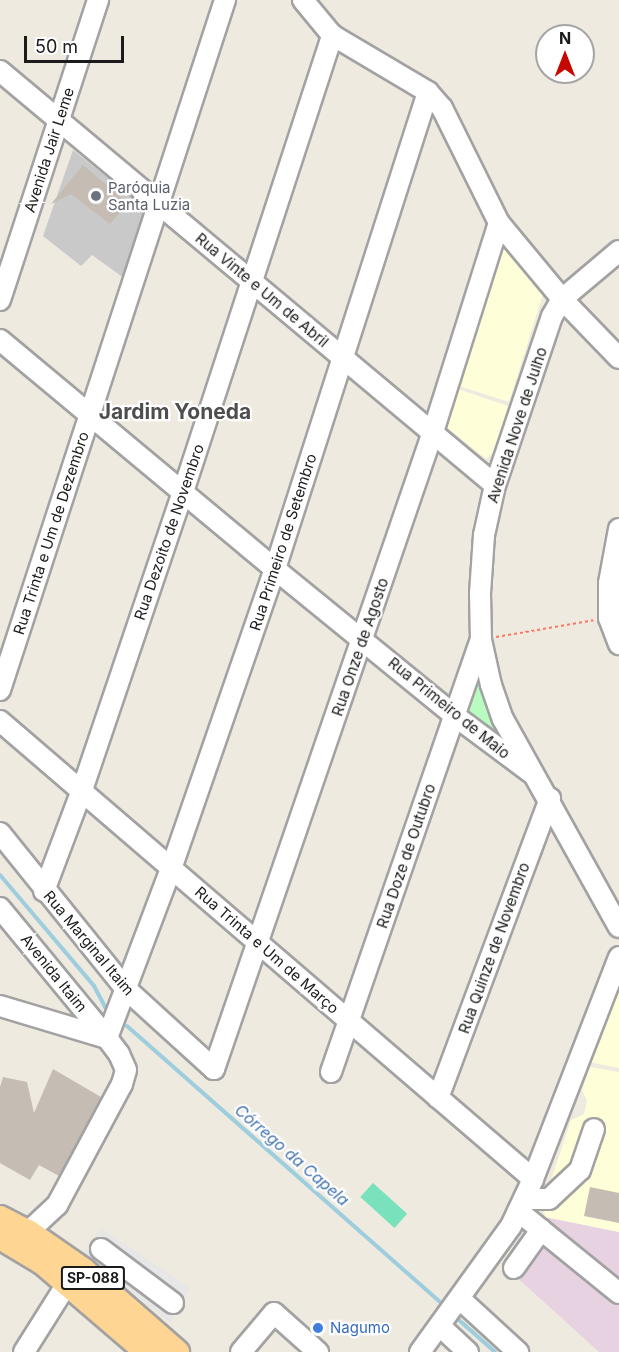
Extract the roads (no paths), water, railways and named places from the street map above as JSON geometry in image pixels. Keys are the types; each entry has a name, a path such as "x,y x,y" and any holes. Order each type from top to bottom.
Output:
{"main road":[{"name":"SP-088","path":"0,1218 28,1232 83,1270 177,1352"},
{"name":"SP-088","path":"0,1237 42,1262 68,1282 147,1352"}],"street":[{"name":"Avenida Jair Leme","path":"0,300 98,0"},
{"name":"Rua Trinta e Um de Dezembro","path":"0,690 225,0"},
{"path":"303,0 332,35 428,92 442,108 499,223 562,299 619,358"},
{"name":"Rua Dezoito de Novembro","path":"44,891 82,790 183,492 332,35"},
{"name":"Rua Vinte e Um de Abril","path":"0,71 495,485"},
{"name":"Rua Primeiro de Setembro","path":"106,1038 172,866 275,569 428,92"},
{"name":"Rua Onze de Agosto","path":"214,1069 260,943 433,432 499,223"},
{"path":"562,299 619,251"},
{"name":"Avenida Nove de Julho","path":"562,299 552,316 495,485 484,535 480,593 481,639 491,685 503,719 550,798 619,927"},
{"name":"Rua Primeiro de Maio","path":"0,340 275,569 363,638 456,716 537,777"},
{"path":"619,529 609,583 609,618 619,644"},
{"name":"Rua Doze de Outubro","path":"331,1072 481,639"},
{"name":"Rua Trinta e Um de Março","path":"0,721 172,866 348,1022 533,1179"},
{"name":"Rua Quinze de Novembro","path":"438,1098 550,798"},
{"name":"Rua Marginal Itaim","path":"0,833 44,891 126,989 214,1069"},
{"name":"Avenida Itaim","path":"0,908 119,1054 126,1070 122,1084 57,1205 28,1232"},
{"path":"420,1352 441,1327 511,1226 533,1179 619,957"},
{"path":"0,1006 106,1038"},
{"path":"521,1205 549,1199 580,1170 594,1129"},
{"path":"521,1205 541,1230 619,1293"},
{"path":"514,1268 541,1230"},
{"path":"101,1249 173,1303"},
{"path":"118,1300 136,1275"},
{"path":"24,1352 68,1282"},
{"path":"460,1299 518,1352"},
{"path":"241,1352 274,1313 318,1352"},
{"path":"441,1327 468,1352"}],"waterway":[{"name":"Córrego da Capela","path":"0,875 94,986 106,1009"},
{"name":"Córrego da Capela","path":"127,1026 441,1303"},
{"name":"Córrego da Capela","path":"459,1320 495,1352"}],"place":[{"name":"Paróquia Santa Luzia","path":"96,196"},
{"name":"Nagumo","path":"318,1328"}],"district":[{"name":"Jardim Yoneda","path":"175,412"}]}
